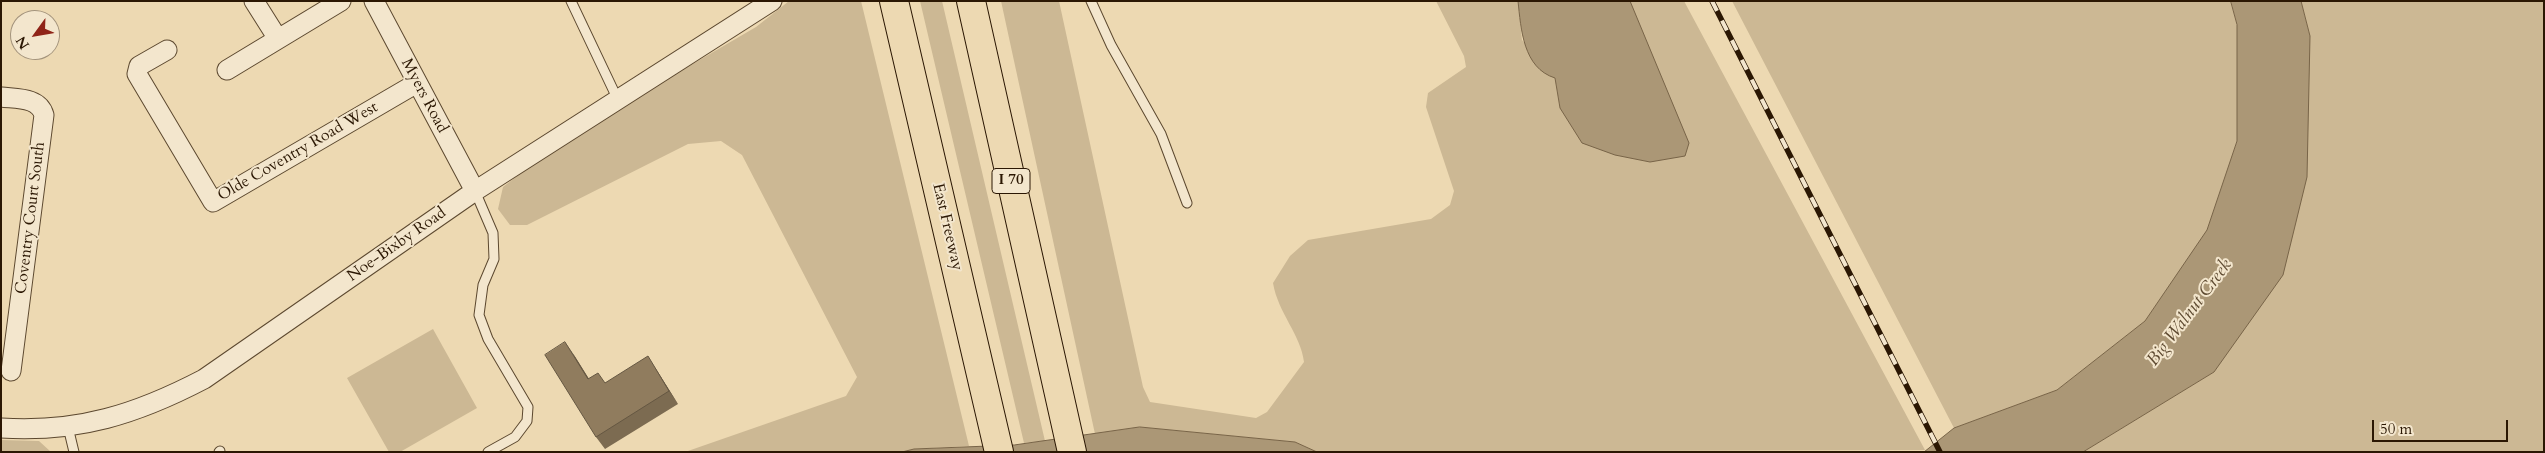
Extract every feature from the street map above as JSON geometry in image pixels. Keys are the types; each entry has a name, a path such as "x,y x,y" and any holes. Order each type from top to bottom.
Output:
{"highway":[{"name":"East Freeway","path":"894,1 999,452"},
{"name":"I 70","path":"971,1 1072,452"}],"street":[{"path":"254,1 278,40"},
{"path":"227,70 341,1"},
{"name":"Myers Road","path":"374,1 475,191"},
{"name":"Noe-Bixby Road","path":"1,428 24,430 68,427 126,414 166,399 204,379 475,191 772,1"},
{"name":"Olde Coventry Road West","path":"167,50 139,66 137,74 213,202 417,83"},
{"name":"Coventry Court South","path":"1,98 37,103 42,108 44,115 11,370"}],"lane":[{"path":"571,1 618,100"},
{"path":"1091,1 1111,45 1161,134 1187,203"},
{"path":"475,191 493,233 494,259 483,285 480,315 488,339 528,407 527,421 515,437 488,452"},
{"path":"68,427 74,452"}],"shaded area":[{"path":"789,1 861,1 969,446 914,449 902,452 685,452 846,396 857,377 742,155 721,141 688,144 527,225 510,225 498,209 503,187 566,138 756,27"},
{"path":"920,1 942,1 1045,441 1024,443"},
{"path":"1001,1 1059,1 1143,387 1150,402 1256,418 1267,412 1304,362 1299,342 1280,304 1273,283 1290,256 1308,240 1431,219 1450,205 1454,191 1426,107 1428,93 1466,67 1464,56 1436,1 1518,1 1522,40 1555,77 1560,108 1630,7 1630,1 1684,1 1925,450 1317,452 1295,442 1140,427 1095,434"},
{"path":"1732,1 2231,1 2237,25 2237,141 2208,230 2145,321 2057,390 1954,428"},
{"path":"2301,1 2544,1 2544,452 2083,452 2214,372 2310,36"},
{"path":"433,329 477,408 400,452 389,452 347,378"},
{"path":"1,440 39,441 51,452 1,452"}],"water":[{"path":"1518,1 1630,1 1689,143 1685,156 1650,162 1615,155 1582,143 1560,108 1555,78 1544,73 1530,57 1523,35"},
{"name":"Big Walnut Creek","path":"2231,1 2301,1 2310,36 2307,177 2283,275 2214,372 2083,452 1924,452 1954,428 2057,390 2145,321 2207,230 2237,141 2237,25"},
{"path":"1140,427 1295,442 1317,452 902,452 914,449 1014,445"}],"building":[{"path":"565,342 588,379 598,373 605,383 648,356 669,391 596,437 545,355"}],"railway":[{"path":"1712,1 1940,452"}]}
